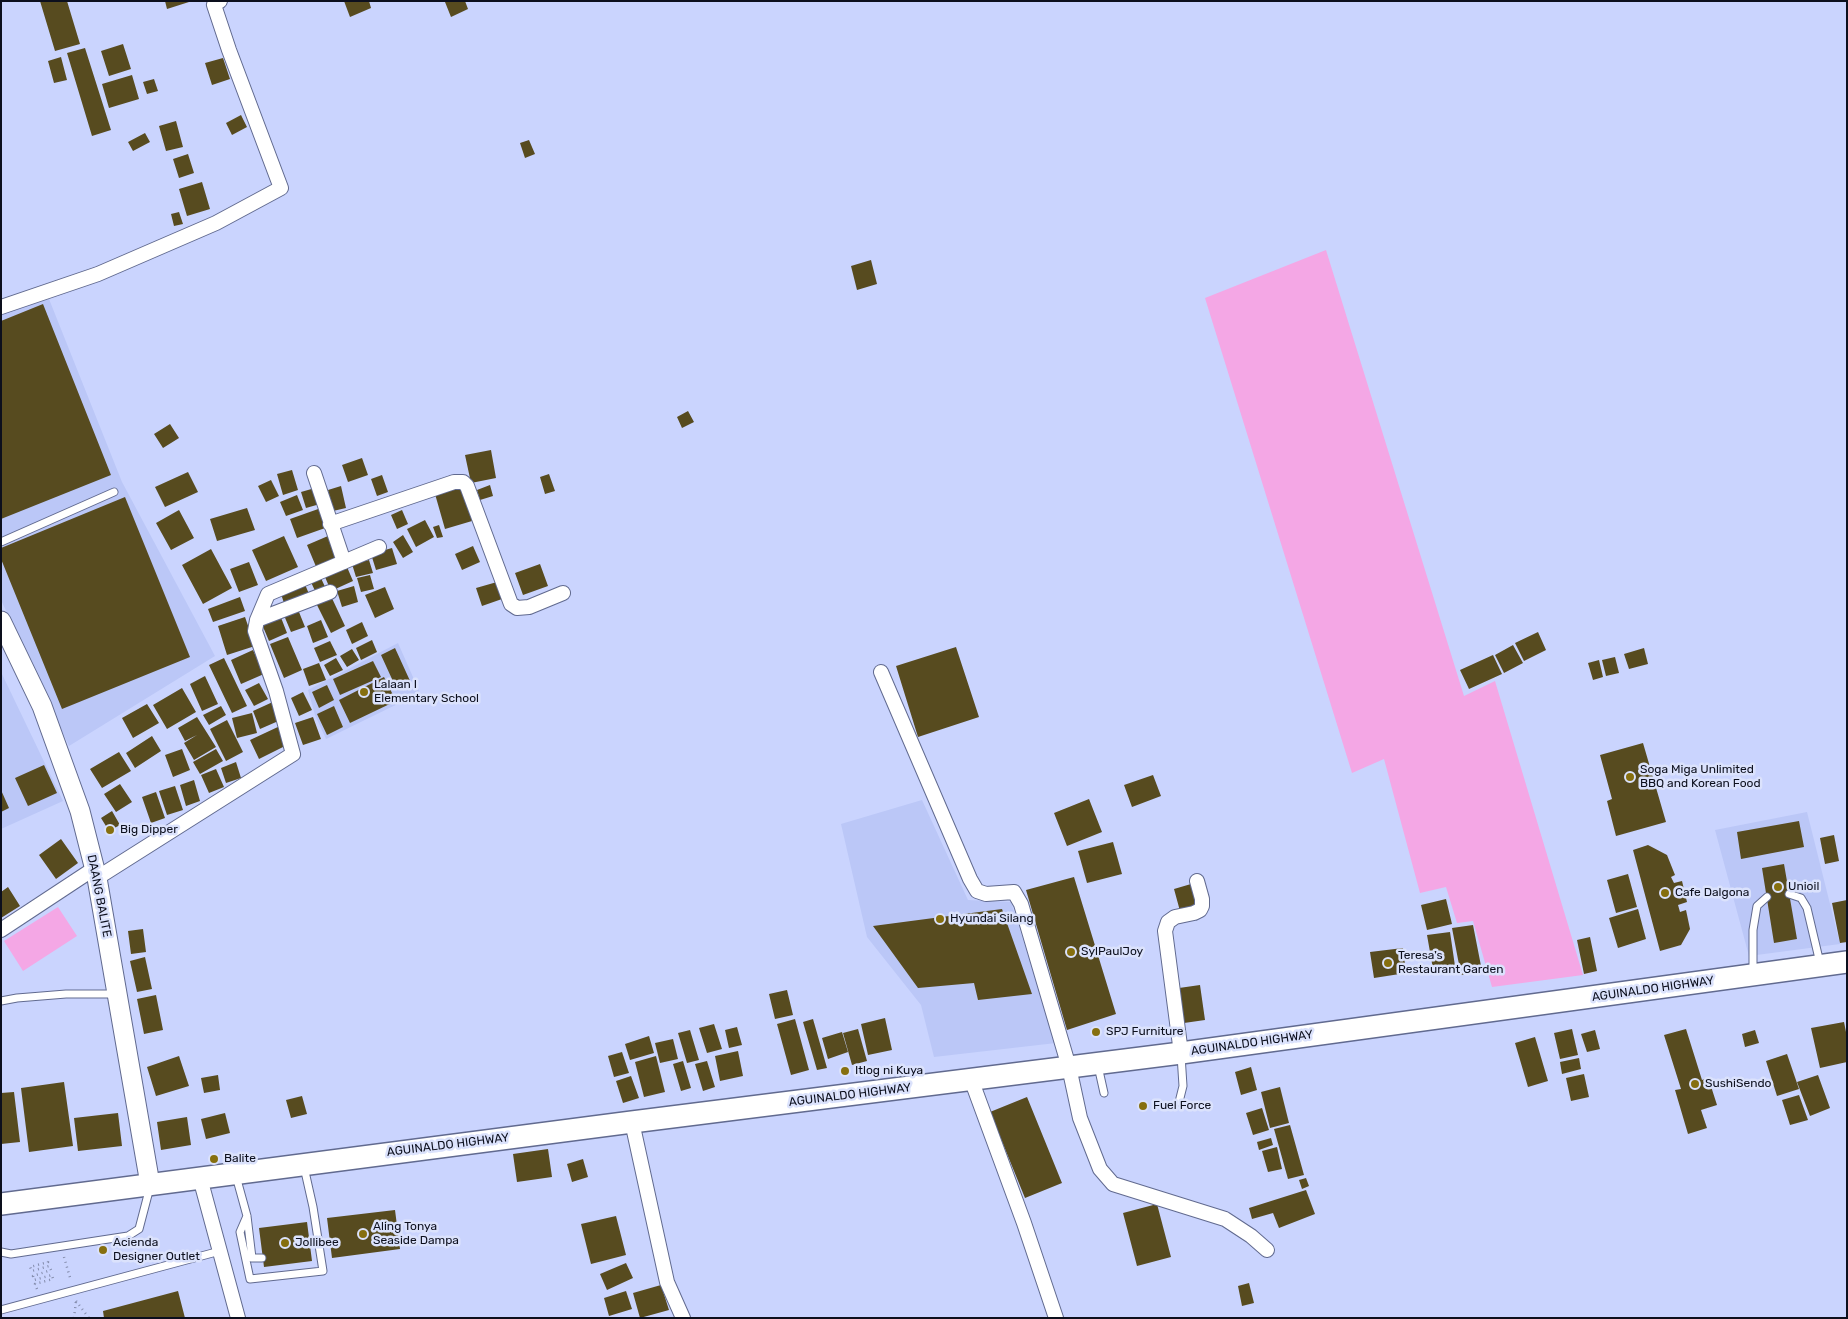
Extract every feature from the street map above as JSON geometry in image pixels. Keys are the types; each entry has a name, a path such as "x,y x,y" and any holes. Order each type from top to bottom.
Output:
{"main road":[{"name":"AGUINALDO HIGHWAY","path":"1,1204 1098,1064 1847,962"}],"street":[{"path":"1,307 98,274 216,223 281,188 214,5 220,1"},
{"path":"314,474 344,562"},
{"path":"330,524 446,484 463,482 510,604 517,608 529,607 563,593"},
{"path":"1,930 293,754 276,691 255,631 257,620 268,594 380,547"},
{"path":"257,620 330,592"},
{"name":"DAANG BALITE","path":"1,621 42,706 80,811 96,873 150,1184"},
{"path":"881,672 970,879 977,891 986,894 1014,892 1021,904 1070,1067 1080,1118 1100,1169 1113,1184 1225,1219 1252,1236 1267,1250"},
{"path":"1181,1053 1165,931 1168,922 1175,917 1200,910 1202,899 1197,882"},
{"path":"971,1080 1024,1223 1056,1318"},
{"path":"632,1122 667,1282 682,1318"},
{"path":"200,1178 238,1318"}],"lane":[{"path":"1,542 114,492"},
{"path":"1789,894 1801,898 1807,908 1820,966"},
{"path":"1754,975 1753,930 1756,906 1767,897"},
{"path":"1,1001 66,994 117,994"},
{"path":"1179,1102 1184,1086 1181,1053"},
{"path":"1098,1064 1104,1093"},
{"path":"247,1216 240,1232 250,1279 323,1271 313,1207 303,1164"},
{"path":"236,1173 247,1216 252,1258 262,1258"},
{"path":"1,1252 11,1254 128,1236 139,1229 150,1184"},
{"path":"1,1310 220,1250"}],"path":[{"path":"64,1256 72,1284"},
{"path":"46,1287 37,1289 36,1284 53,1279 52,1274 34,1280 33,1276 51,1270 49,1266 32,1271 30,1267 48,1262 47,1258"},
{"path":"74,1318 76,1301 89,1318"}],"shaded area":[{"path":"1326,250 1464,696 1495,681 1583,975 1492,987 1473,921 1457,923 1446,887 1420,893 1384,759 1352,773 1205,298"},
{"path":"49,299 122,482 215,656 69,746 1,600 1,314"},
{"name":"Lalaan I Elementary School","path":"398,643 420,693 326,739 315,715 308,690"},
{"path":"1,672 63,801 1,829"},
{"name":"Hyundai Silang","path":"922,800 968,900 1011,902 1056,1043 934,1057 921,1005 867,937 841,824"},
{"name":"Unioil","path":"1807,812 1840,944 1749,956 1715,830"},
{"path":"58,907 77,936 23,971 4,941"}],"building":[{"path":"40,1 67,1 80,44 55,51"},
{"path":"165,1 189,1 189,2 167,9"},
{"path":"344,1 369,1 371,8 350,17"},
{"path":"465,1 468,9 451,17 445,2"},
{"path":"123,44 131,69 109,76 101,51"},
{"path":"85,48 111,130 92,136 67,53"},
{"path":"61,57 67,80 54,83 48,61"},
{"path":"223,58 230,79 212,85 205,63"},
{"path":"132,75 139,99 109,108 102,84"},
{"path":"154,79 158,91 147,94 143,82"},
{"path":"241,115 247,127 232,135 226,123"},
{"path":"176,121 183,147 166,151 159,126"},
{"path":"145,133 150,142 133,151 128,142"},
{"path":"529,140 535,154 525,158 520,143"},
{"path":"188,154 194,173 179,178 173,159"},
{"path":"202,182 210,209 187,216 179,189"},
{"path":"179,212 183,224 174,226 171,214"},
{"path":"871,260 877,284 857,290 851,266"},
{"path":"43,304 111,475 1,519 1,321"},
{"path":"688,411 694,422 682,428 677,417"},
{"path":"170,424 179,438 163,448 154,434"},
{"path":"491,450 496,478 471,483 465,455"},
{"path":"362,458 368,475 348,482 342,465"},
{"path":"292,470 298,490 283,495 277,474"},
{"path":"188,472 198,492 165,507 155,487"},
{"path":"549,474 555,491 545,494 540,477"},
{"path":"382,475 388,492 377,496 371,479"},
{"path":"271,480 279,496 266,502 258,486"},
{"path":"490,485 493,496 480,500 477,490"},
{"path":"341,486 346,508 333,511 328,490"},
{"path":"461,486 472,521 445,529 435,494"},
{"path":"315,488 320,504 306,508 301,492"},
{"path":"297,495 303,510 286,516 280,502"},
{"path":"125,497 190,657 62,709 1,559 1,548"},
{"path":"247,508 255,530 217,541 210,519"},
{"path":"321,508 328,527 297,538 290,519"},
{"path":"179,510 194,538 171,550 156,523"},
{"path":"402,510 408,524 397,529 391,515"},
{"path":"425,520 434,537 416,547 407,529"},
{"path":"439,525 443,537 437,538 433,527"},
{"path":"403,535 413,552 403,558 393,542"},
{"path":"284,536 298,567 266,581 252,550"},
{"path":"328,536 338,560 317,569 307,545"},
{"path":"473,546 480,562 462,570 455,554"},
{"path":"392,548 397,564 376,570 371,554"},
{"path":"211,549 232,588 203,604 182,565"},
{"path":"369,560 373,573 356,577 352,564"},
{"path":"249,562 258,585 239,592 230,569"},
{"path":"540,564 548,586 523,595 515,573"},
{"path":"347,567 353,581 331,591 325,577"},
{"path":"370,575 374,589 361,592 357,578"},
{"path":"320,576 326,589 316,593 310,580"},
{"path":"304,582 309,594 284,603 280,591"},
{"path":"497,582 502,599 482,606 476,588"},
{"path":"354,586 358,602 342,607 337,591"},
{"path":"385,587 394,609 375,618 365,595"},
{"path":"330,594 345,626 331,633 315,601"},
{"path":"240,597 245,611 213,622 208,609"},
{"path":"297,607 305,627 291,632 283,613"},
{"path":"280,615 287,633 269,641 261,622"},
{"path":"245,617 255,646 227,655 218,626"},
{"path":"321,620 328,637 313,643 307,626"},
{"path":"362,622 368,636 352,644 346,630"},
{"path":"1538,632 1546,650 1524,661 1515,643"},
{"path":"288,637 302,670 284,678 270,644"},
{"path":"372,640 377,652 361,660 356,648"},
{"path":"330,641 337,655 320,662 314,648"},
{"path":"1513,645 1523,663 1504,673 1495,655"},
{"path":"956,647 979,717 918,737 896,666"},
{"path":"395,648 411,683 397,690 381,655"},
{"path":"1644,648 1648,664 1629,669 1624,654"},
{"path":"352,649 359,660 347,667 340,656"},
{"path":"253,650 264,674 241,684 231,660"},
{"path":"1493,655 1502,674 1469,689 1460,670"},
{"path":"1615,657 1619,673 1606,676 1602,660"},
{"path":"224,658 247,706 232,713 209,665"},
{"path":"336,658 343,670 330,676 324,665"},
{"path":"1599,660 1603,677 1593,680 1588,663"},
{"path":"373,661 381,677 340,695 333,679"},
{"path":"319,663 326,680 309,686 303,669"},
{"path":"205,676 218,704 202,711 190,684"},
{"path":"384,677 396,701 350,723 339,700"},
{"path":"259,683 268,699 254,706 245,690"},
{"path":"327,685 334,700 319,708 312,692"},
{"path":"182,688 196,712 167,729 153,705"},
{"path":"303,692 312,710 299,716 291,698"},
{"path":"275,701 283,719 260,729 253,711"},
{"path":"147,704 159,723 133,738 122,718"},
{"path":"221,706 226,715 209,725 203,715"},
{"path":"334,706 343,727 327,735 317,714"},
{"path":"252,713 257,733 237,738 232,718"},
{"path":"197,717 216,747 194,760 184,743 197,735 185,741 178,728"},
{"path":"313,717 321,739 303,745 295,723"},
{"path":"227,720 243,752 226,761 210,729"},
{"path":"280,726 289,744 259,759 250,740"},
{"path":"152,736 161,751 135,768 126,753"},
{"name":"Soga Miga Unlimited BBQ and Korean Food","path":"1643,743 1666,822 1616,836 1607,801 1612,799 1600,755"},
{"path":"182,749 190,770 173,777 165,755"},
{"path":"216,749 223,761 200,774 193,762"},
{"path":"119,752 131,771 102,788 90,769"},
{"path":"236,762 241,778 226,783 221,768"},
{"path":"44,765 57,793 28,806 15,778"},
{"path":"216,769 224,787 209,793 201,775"},
{"path":"1153,775 1161,796 1132,807 1124,785"},
{"path":"194,780 200,801 186,806 180,785"},
{"path":"120,784 132,802 116,812 104,794"},
{"path":"175,786 183,810 167,815 159,791"},
{"path":"1,790 9,808 1,812"},
{"path":"156,792 165,818 151,823 142,797"},
{"path":"1089,799 1102,832 1067,846 1054,813"},
{"path":"112,811 120,825 109,831 101,818"},
{"path":"1799,821 1804,847 1741,859 1737,832"},
{"path":"1834,835 1839,861 1825,864 1820,838"},
{"path":"61,839 78,863 56,879 39,855"},
{"path":"1113,842 1122,874 1087,883 1078,851"},
{"name":"Cafe Dalgona","path":"1648,845 1667,855 1675,875 1671,877 1674,883 1682,881 1687,902 1678,905 1680,912 1686,910 1690,929 1681,945 1660,951 1633,850"},
{"path":"1784,864 1797,939 1774,943 1762,868"},
{"path":"1628,874 1637,907 1616,913 1607,880"},
{"name":"SylPaulJoy","path":"1074,877 1116,1014 1067,1030 1026,890"},
{"path":"1191,884 1198,906 1180,911 1174,889"},
{"path":"8,887 20,906 1,918 1,892"},
{"path":"1446,899 1452,924 1427,930 1421,905"},
{"path":"1847,900 1847,942 1840,943 1832,903"},
{"path":"1002,909 1032,994 978,1000 974,983 918,988 873,926"},
{"path":"1638,909 1646,939 1618,948 1609,918"},
{"path":"1473,925 1482,971 1461,975 1452,928"},
{"path":"143,929 146,952 131,954 128,931"},
{"path":"1450,932 1455,966 1433,969 1427,935"},
{"path":"1590,937 1597,971 1584,974 1577,940"},
{"name":"Teresa's Restaurant Garden","path":"1403,948 1406,973 1374,978 1370,952"},
{"path":"145,957 152,989 137,992 130,961"},
{"path":"1200,985 1205,1020 1184,1023 1179,988"},
{"path":"787,990 793,1015 775,1019 769,994"},
{"path":"156,995 163,1030 144,1034 137,999"},
{"path":"885,1018 892,1050 868,1055 861,1024"},
{"path":"795,1019 809,1070 791,1075 777,1024"},
{"path":"813,1019 827,1068 817,1070 803,1022"},
{"path":"1844,1022 1847,1037 1847,1062 1820,1068 1811,1028"},
{"path":"714,1024 722,1049 707,1053 699,1028"},
{"path":"737,1027 742,1045 729,1048 725,1030"},
{"path":"858,1029 867,1061 852,1065 843,1033"},
{"path":"1572,1029 1578,1055 1560,1059 1554,1033"},
{"name":"SushiSendo","path":"1686,1029 1702,1080 1708,1077 1717,1105 1701,1110 1707,1128 1688,1134 1675,1090 1681,1089 1664,1035"},
{"path":"690,1030 699,1060 687,1063 678,1033"},
{"path":"1595,1030 1600,1049 1587,1052 1581,1034"},
{"path":"1755,1030 1759,1043 1745,1047 1742,1034"},
{"path":"842,1032 848,1052 828,1059 822,1038"},
{"path":"649,1036 654,1053 630,1060 625,1044"},
{"path":"1535,1037 1548,1081 1528,1087 1515,1043"},
{"path":"673,1039 678,1059 660,1063 655,1043"},
{"path":"738,1051 743,1076 720,1081 715,1056"},
{"path":"622,1052 629,1073 614,1077 608,1056"},
{"path":"1787,1054 1799,1089 1777,1096 1766,1061"},
{"path":"179,1056 189,1086 156,1096 147,1067"},
{"path":"656,1056 665,1092 644,1097 635,1062"},
{"path":"1579,1058 1581,1069 1562,1074 1560,1062"},
{"path":"683,1061 691,1088 681,1091 673,1064"},
{"path":"707,1061 715,1087 703,1091 695,1064"},
{"path":"1251,1067 1257,1090 1241,1095 1235,1072"},
{"path":"1584,1074 1589,1097 1571,1101 1566,1078"},
{"path":"218,1075 220,1090 204,1093 201,1078"},
{"path":"1818,1075 1830,1108 1810,1116 1797,1082"},
{"path":"631,1076 639,1098 623,1103 616,1081"},
{"path":"64,1082 73,1146 29,1152 21,1088"},
{"path":"1280,1087 1289,1123 1270,1128 1261,1092"},
{"path":"14,1092 20,1142 1,1144 1,1093"},
{"path":"1799,1095 1808,1120 1790,1125 1782,1100"},
{"path":"302,1096 307,1114 291,1118 286,1100"},
{"path":"1027,1097 1062,1183 1025,1198 990,1112"},
{"path":"1262,1108 1269,1130 1253,1135 1246,1113"},
{"path":"118,1113 122,1146 78,1151 74,1118"},
{"path":"225,1113 230,1133 206,1139 201,1119"},
{"path":"187,1117 191,1145 161,1150 157,1122"},
{"path":"1290,1125 1304,1175 1288,1179 1274,1129"},
{"path":"1271,1138 1273,1145 1259,1150 1257,1142"},
{"path":"1277,1147 1282,1169 1268,1172 1262,1151"},
{"path":"548,1149 552,1177 517,1182 513,1154"},
{"path":"583,1159 588,1177 572,1182 567,1164"},
{"path":"1306,1178 1309,1186 1302,1189 1299,1180"},
{"path":"1306,1190 1315,1214 1279,1228 1273,1213 1252,1219 1249,1208"},
{"path":"1157,1204 1171,1257 1137,1266 1123,1213"},
{"name":"Aling Tonya Seaside Dampa","path":"395,1210 400,1249 332,1258 327,1218"},
{"path":"616,1216 626,1255 591,1264 581,1224"},
{"name":"Jollibee","path":"307,1222 312,1261 264,1267 259,1228"},
{"path":"626,1263 633,1278 607,1290 600,1274"},
{"path":"1249,1283 1254,1303 1242,1306 1238,1286"},
{"path":"661,1285 669,1310 640,1318 633,1293"},
{"path":"178,1291 185,1318 104,1318 103,1311"},
{"path":"626,1291 632,1309 609,1316 604,1298"}],"place":[{"name":"Lalaan I Elementary School","path":"364,692"},
{"name":"Soga Miga Unlimited BBQ and Korean Food","path":"1630,777"},
{"name":"Big Dipper","path":"110,830"},
{"name":"Unioil","path":"1778,887"},
{"name":"Cafe Dalgona","path":"1665,893"},
{"name":"Hyundai Silang","path":"940,919"},
{"name":"SylPaulJoy","path":"1071,952"},
{"name":"Teresa's Restaurant Garden","path":"1388,963"},
{"name":"SPJ Furniture","path":"1096,1032"},
{"name":"Itlog ni Kuya","path":"845,1071"},
{"name":"SushiSendo","path":"1695,1084"},
{"name":"Fuel Force","path":"1143,1106"},
{"name":"Balite","path":"214,1159"},
{"name":"Aling Tonya Seaside Dampa","path":"363,1234"},
{"name":"Jollibee","path":"285,1243"},
{"name":"Acienda Designer Outlet","path":"103,1250"}]}
